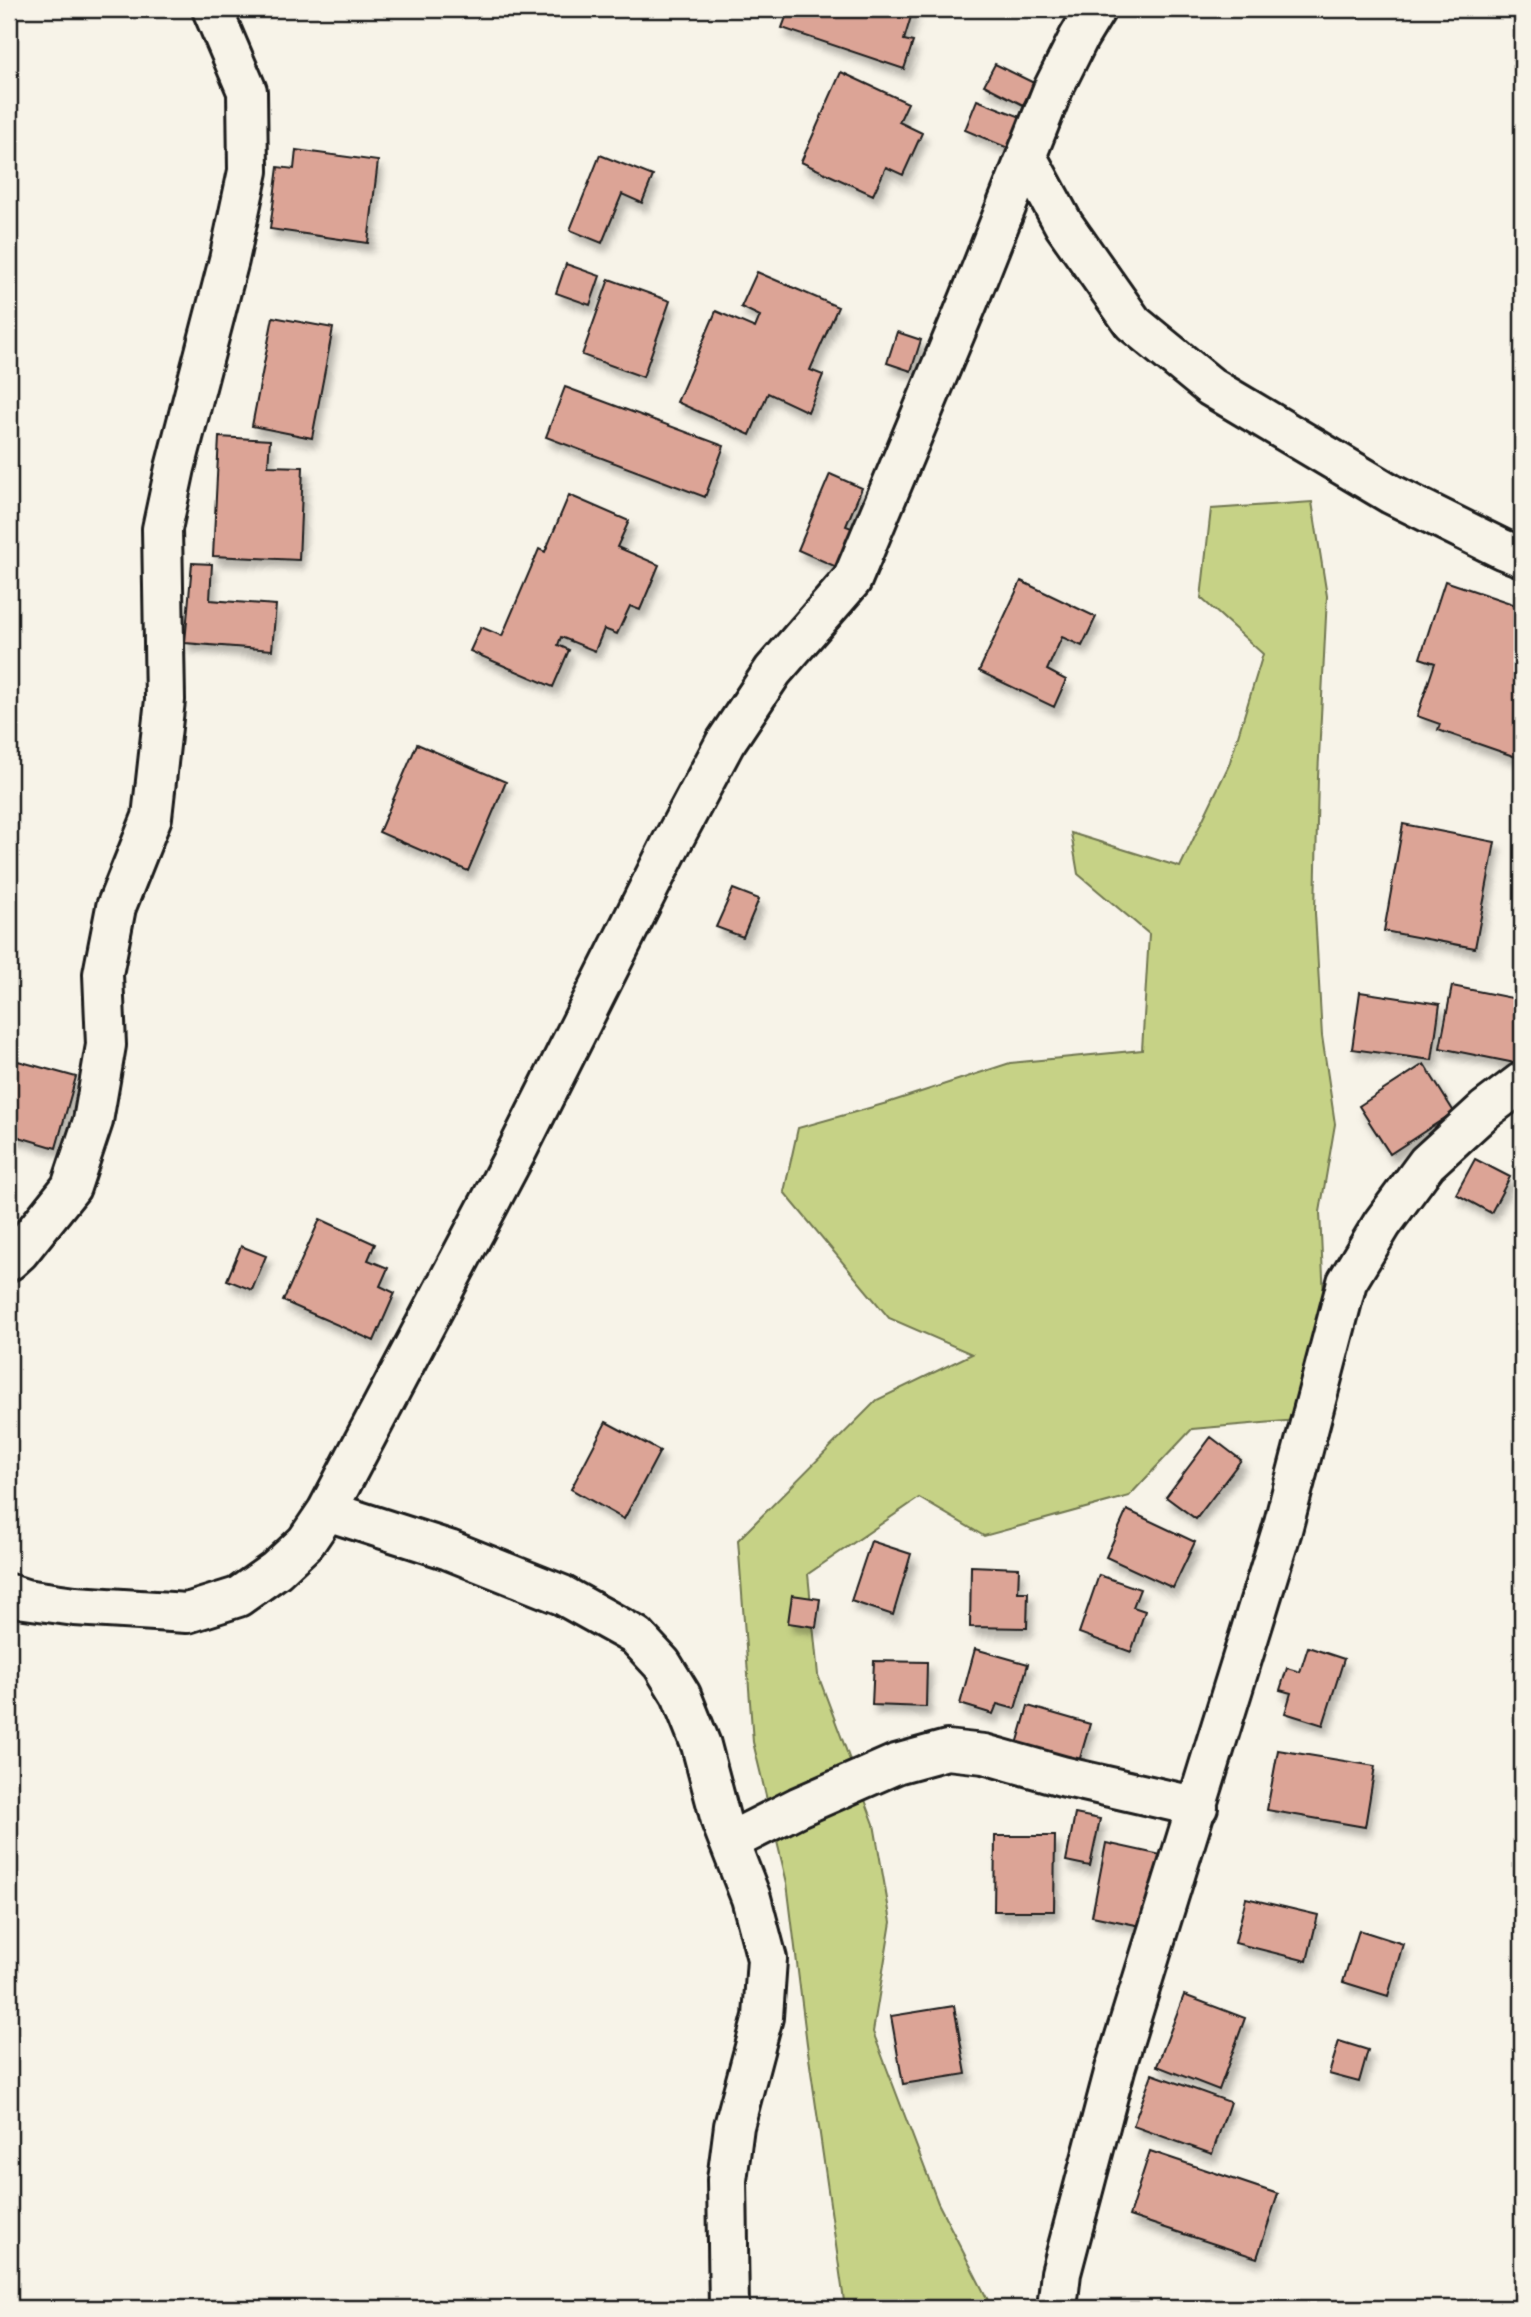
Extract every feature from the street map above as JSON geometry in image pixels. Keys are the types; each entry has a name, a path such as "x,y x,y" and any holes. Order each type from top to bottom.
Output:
{"street":[{"path":"9,1261 71,1187 93,1121 106,1045 103,974 116,907 152,817 164,700 162,529 181,444 229,260 248,171 247,91 212,9"},
{"path":"9,1594 75,1606 187,1613 238,1597 276,1570 306,1542 327,1511 518,1149 669,848 725,743 773,671 852,580 1053,89 1096,9"},
{"path":"1027,157 1065,225 1133,323 1201,379 1391,494 1502,550 1522,557"},
{"path":"1056,2308 1061,2273 1115,2069 1282,1530 1347,1282 1382,1224 1427,1163 1485,1110 1522,1082"},
{"path":"327,1511 449,1550 562,1595 636,1636 662,1664 681,1695 701,1745 721,1821 751,1898 767,1959 763,2017 737,2113 727,2180 729,2308"},
{"path":"729,1842 798,1807 897,1764 947,1750 984,1754 1062,1776 1198,1807"}],"green space":[{"path":"1312,502 1327,596 1318,777 1315,913 1322,1036 1335,1124 1320,1212 1326,1343 1297,1420 1192,1429 1129,1496 984,1536 919,1498 808,1574 818,1675 874,1824 891,1922 873,2032 938,2203 992,2308 845,2308 787,1883 753,1742 738,1540 877,1400 972,1354 889,1318 784,1192 798,1128 887,1103 1010,1063 1142,1050 1149,934 1078,874 1071,833 1180,867 1229,765 1263,654 1201,598 1211,509"}],"building":[{"path":"789,9 913,10 904,40 913,42 904,69 782,28"},
{"path":"995,64 1034,83 1023,105 984,85"},
{"path":"841,72 908,103 899,122 922,133 903,175 886,167 873,195 801,162"},
{"path":"977,100 1021,117 1008,148 965,130"},
{"path":"296,150 378,161 368,243 270,229 278,167 294,169"},
{"path":"600,155 653,176 642,203 622,194 602,243 570,230"},
{"path":"566,264 600,276 590,305 556,293"},
{"path":"757,272 838,307 810,370 823,375 808,412 768,393 750,435 677,402 716,311 755,328 760,316 741,307"},
{"path":"609,279 670,301 643,377 582,355"},
{"path":"273,317 333,328 312,438 252,426"},
{"path":"897,332 921,340 911,371 887,363"},
{"path":"565,387 724,446 705,497 546,437"},
{"path":"219,437 270,440 268,466 303,467 299,560 213,556"},
{"path":"830,474 862,488 846,526 857,530 841,569 798,550"},
{"path":"569,495 629,521 617,547 659,565 640,610 630,606 617,634 604,629 595,651 561,637 558,645 569,650 553,687 470,651 481,627 502,636 539,549 545,552"},
{"path":"192,563 212,564 210,600 276,605 272,650 185,643"},
{"path":"1021,581 1096,617 1082,646 1062,637 1047,670 1066,680 1054,707 979,671"},
{"path":"1445,581 1522,607 1522,759 1438,730 1440,724 1417,716 1435,663 1420,658"},
{"path":"417,744 506,782 468,871 379,832"},
{"path":"1403,824 1495,842 1475,948 1384,931"},
{"path":"733,889 759,899 743,937 716,927"},
{"path":"1452,986 1522,1000 1522,1027 1515,1063 1440,1048"},
{"path":"1360,992 1440,1004 1432,1060 1352,1049"},
{"path":"18,1061 76,1077 56,1148 9,1134 9,1094"},
{"path":"1424,1064 1454,1112 1390,1154 1359,1106"},
{"path":"1475,1159 1510,1177 1491,1213 1456,1194"},
{"path":"320,1219 375,1244 368,1260 388,1268 380,1286 395,1293 374,1341 283,1301"},
{"path":"241,1246 266,1256 252,1290 227,1280"},
{"path":"606,1422 660,1451 624,1519 571,1489"},
{"path":"1211,1437 1241,1460 1196,1519 1166,1497"},
{"path":"1127,1510 1195,1542 1173,1588 1106,1557"},
{"path":"871,1541 911,1554 893,1615 851,1601"},
{"path":"971,1566 1019,1568 1018,1592 1028,1592 1027,1628 970,1627"},
{"path":"1099,1575 1140,1589 1133,1607 1145,1611 1131,1652 1079,1633"},
{"path":"792,1595 820,1599 816,1627 788,1623"},
{"path":"1308,1647 1344,1659 1323,1725 1285,1713 1291,1693 1280,1690 1287,1668 1300,1672"},
{"path":"975,1649 1028,1664 1015,1709 997,1704 993,1714 960,1704"},
{"path":"874,1661 927,1662 926,1707 872,1705"},
{"path":"1028,1706 1090,1724 1078,1765 1016,1748"},
{"path":"1278,1750 1375,1766 1365,1827 1267,1810"},
{"path":"1075,1814 1100,1819 1090,1866 1066,1861"},
{"path":"995,1836 1055,1836 1054,1911 994,1911"},
{"path":"1106,1843 1161,1855 1146,1927 1092,1916"},
{"path":"1246,1898 1318,1915 1307,1961 1235,1943"},
{"path":"1359,1930 1403,1944 1388,1996 1343,1982"},
{"path":"1184,1995 1245,2018 1219,2090 1157,2066"},
{"path":"954,2006 966,2074 903,2084 891,2016"},
{"path":"1339,2041 1368,2050 1359,2082 1329,2074"},
{"path":"1152,2074 1230,2102 1212,2154 1133,2126"},
{"path":"1150,2151 1278,2194 1257,2258 1129,2216"}]}
